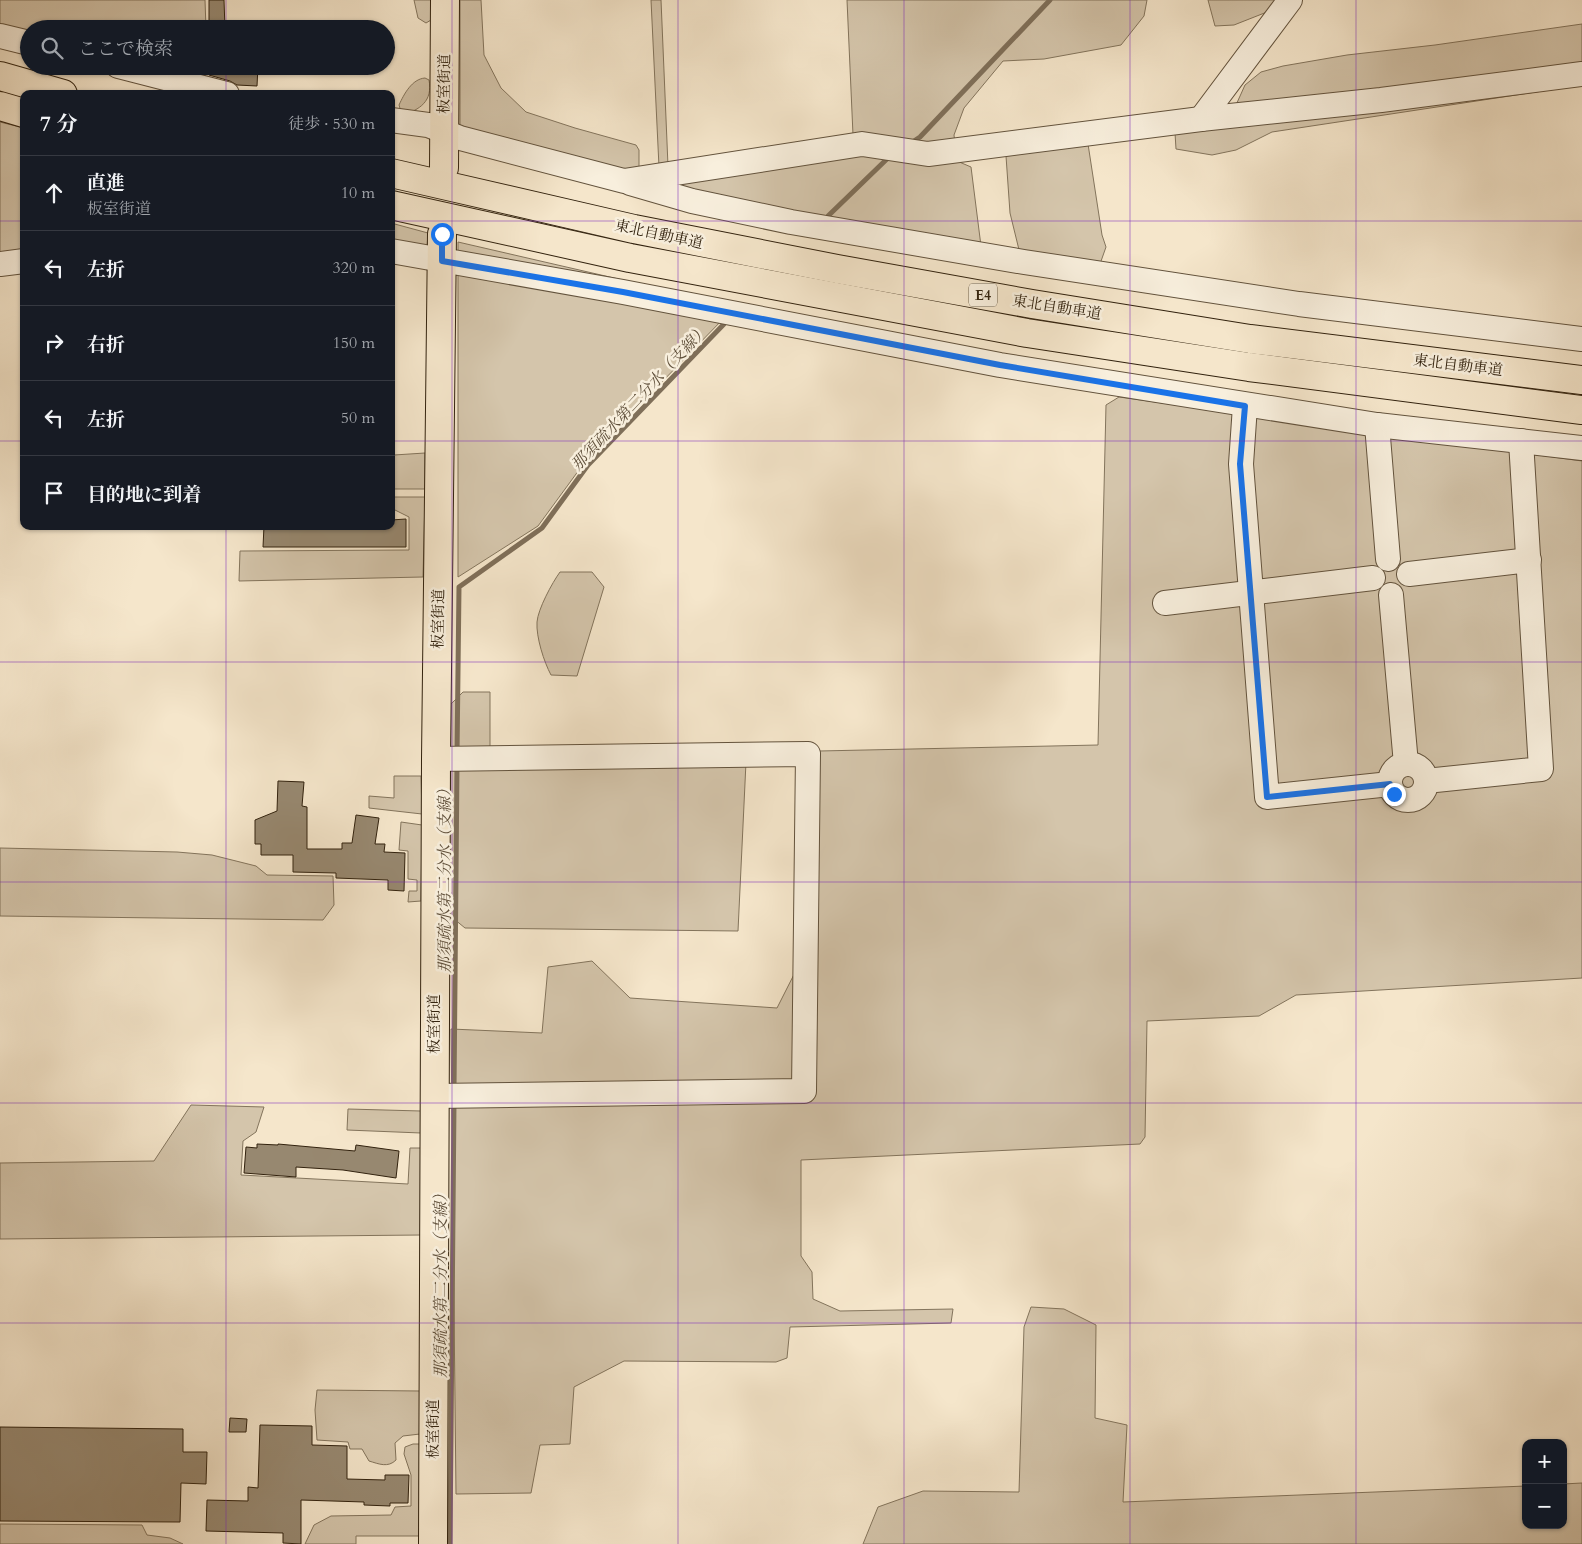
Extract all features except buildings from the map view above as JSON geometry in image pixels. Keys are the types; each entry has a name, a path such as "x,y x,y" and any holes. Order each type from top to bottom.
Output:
{"main road":[{"name":"板室街道","path":"444,168 445,0"},
{"path":"0,76 49,90"},
{"path":"0,106 20,112"},
{"name":"東北自動車道","path":"395,174 634,229 836,269 1032,304 1250,339 1582,380"},
{"name":"東北自動車道","path":"395,206 630,258 1027,333 1249,367 1582,410"},
{"name":"板室街道","path":"433,1544 436,759 442,234"}],"street":[{"path":"1200,119 1290,0"},
{"path":"0,36 20,41"},
{"path":"624,181 862,144 928,154 1200,119 1381,100 1582,74"},
{"path":"153,75 211,90"},
{"path":"395,121 428,125 460,138 692,201 791,222 1024,262 1299,304 1582,339"},
{"path":"395,252 623,292 1000,365 1245,406 1377,425 1582,448"},
{"path":"0,264 20,262"},
{"path":"1245,406 1240,464 1267,797 1390,784"},
{"path":"1377,425 1388,559"},
{"path":"1426,781 1541,769 1521,441"},
{"path":"1388,559 1400,561 1408,574 1406,588 1396,595 1379,591 1372,578 1374,569 1378,564 1388,559"},
{"path":"1408,574 1529,560"},
{"path":"1165,602 1372,578"},
{"path":"1391,595 1406,764"},
{"path":"434,1096 804,1091 808,754 436,759"},
{"path":"1406,764 1421,770 1426,781 1421,795 1407,801 1397,797 1390,784 1393,771 1406,764"}],"shaded area":[{"path":"0,0 205,0 206,20 20,20 20,42 0,36"},
{"path":"414,0 432,0 431,20 426,23 418,18"},
{"path":"460,0 481,0 484,55 501,88 526,112 636,145 639,150 639,170 617,169 460,126"},
{"path":"651,0 661,0 668,166 659,167"},
{"path":"847,0 1147,0 1144,16 1121,45 1044,59 1003,61 964,108 954,135 957,161 971,167 981,246 791,222 669,183 853,135"},
{"path":"1208,0 1276,0 1267,12 1234,25 1215,26"},
{"path":"1582,24 1582,85 1272,132 1236,150 1212,155 1176,149 1175,133 1236,105 1245,85 1261,72 1283,66 1347,55 1435,45"},
{"path":"174,75 205,75 205,82"},
{"path":"425,78 429,80 430,87 424,104 402,115 399,105 406,92 416,81"},
{"path":"0,122 20,127 20,254 0,257"},
{"path":"1088,144 1102,235 1106,247 1100,264 1021,258 1010,213 1006,156"},
{"path":"395,224 428,233 427,247 395,245"},
{"path":"458,242 731,305 725,317 587,459 538,526 458,577"},
{"path":"1119,397 1582,461 1582,978 1296,995 1259,1016 1147,1021 1145,1137 1140,1144 801,1160 801,1256 812,1272 813,1299 840,1311 953,1309 951,1323 790,1327 787,1358 776,1362 624,1361 574,1387 570,1444 540,1445 531,1493 456,1494 451,1029 542,1033 548,967 592,961 630,998 777,1008 817,929 819,751 1098,745 1106,405"},
{"path":"425,453 425,489 395,489 395,455"},
{"path":"395,497 425,497 423,577 239,581 240,551 409,550 409,517 395,510"},
{"path":"560,572 592,572 604,587 577,676 551,675 539,642 537,622 540,610 549,589"},
{"path":"463,692 490,692 490,765 746,762 738,931 465,928 448,914 451,704"},
{"path":"394,776 421,776 422,814 369,808 369,796 394,798"},
{"path":"401,822 422,825 421,901 408,902 409,891 417,891 417,880 408,879 408,851 399,850"},
{"path":"0,848 177,852 212,855 256,866 267,875 333,876 334,905 323,920 0,916"},
{"path":"191,1105 264,1107 256,1132 243,1141 241,1175 408,1184 410,1148 422,1148 422,1235 0,1239 0,1163 154,1161"},
{"path":"348,1109 421,1111 421,1133 347,1130"},
{"path":"1031,1307 1064,1309 1096,1325 1095,1418 1127,1425 1123,1502 1522,1486 1522,1529 1567,1529 1567,1484 1582,1483 1582,1544 863,1544 878,1507 923,1491 1019,1492 1024,1327"},
{"path":"317,1390 421,1391 420,1434 403,1436 395,1443 396,1460 387,1465 369,1461 362,1449 350,1449 348,1442 317,1440 315,1410"},
{"path":"421,1444 421,1536 356,1536 356,1544 305,1544 314,1525 331,1516 391,1515 395,1507 411,1506 411,1475 404,1454 405,1447"},
{"path":"0,1524 142,1525 147,1535 170,1538 183,1544 0,1544"}],"waterway":[{"name":"那須疏水第二分水（支線）","path":"911,143 920,137 1050,0"},
{"name":"那須疏水第二分水（支線）","path":"828,216 889,157"},
{"name":"那須疏水第二分水（支線）","path":"457,754 459,587 542,528 588,465 724,324"},
{"name":"那須疏水第二分水（支線）","path":"454,1089 457,765"},
{"name":"那須疏水第二分水（支線）","path":"450,1544 454,1102"}],"route":[{"path":"442,234 442,261 623,292 1000,365 1245,406 1240,464 1267,797 1390,784 1394,794"}]}
